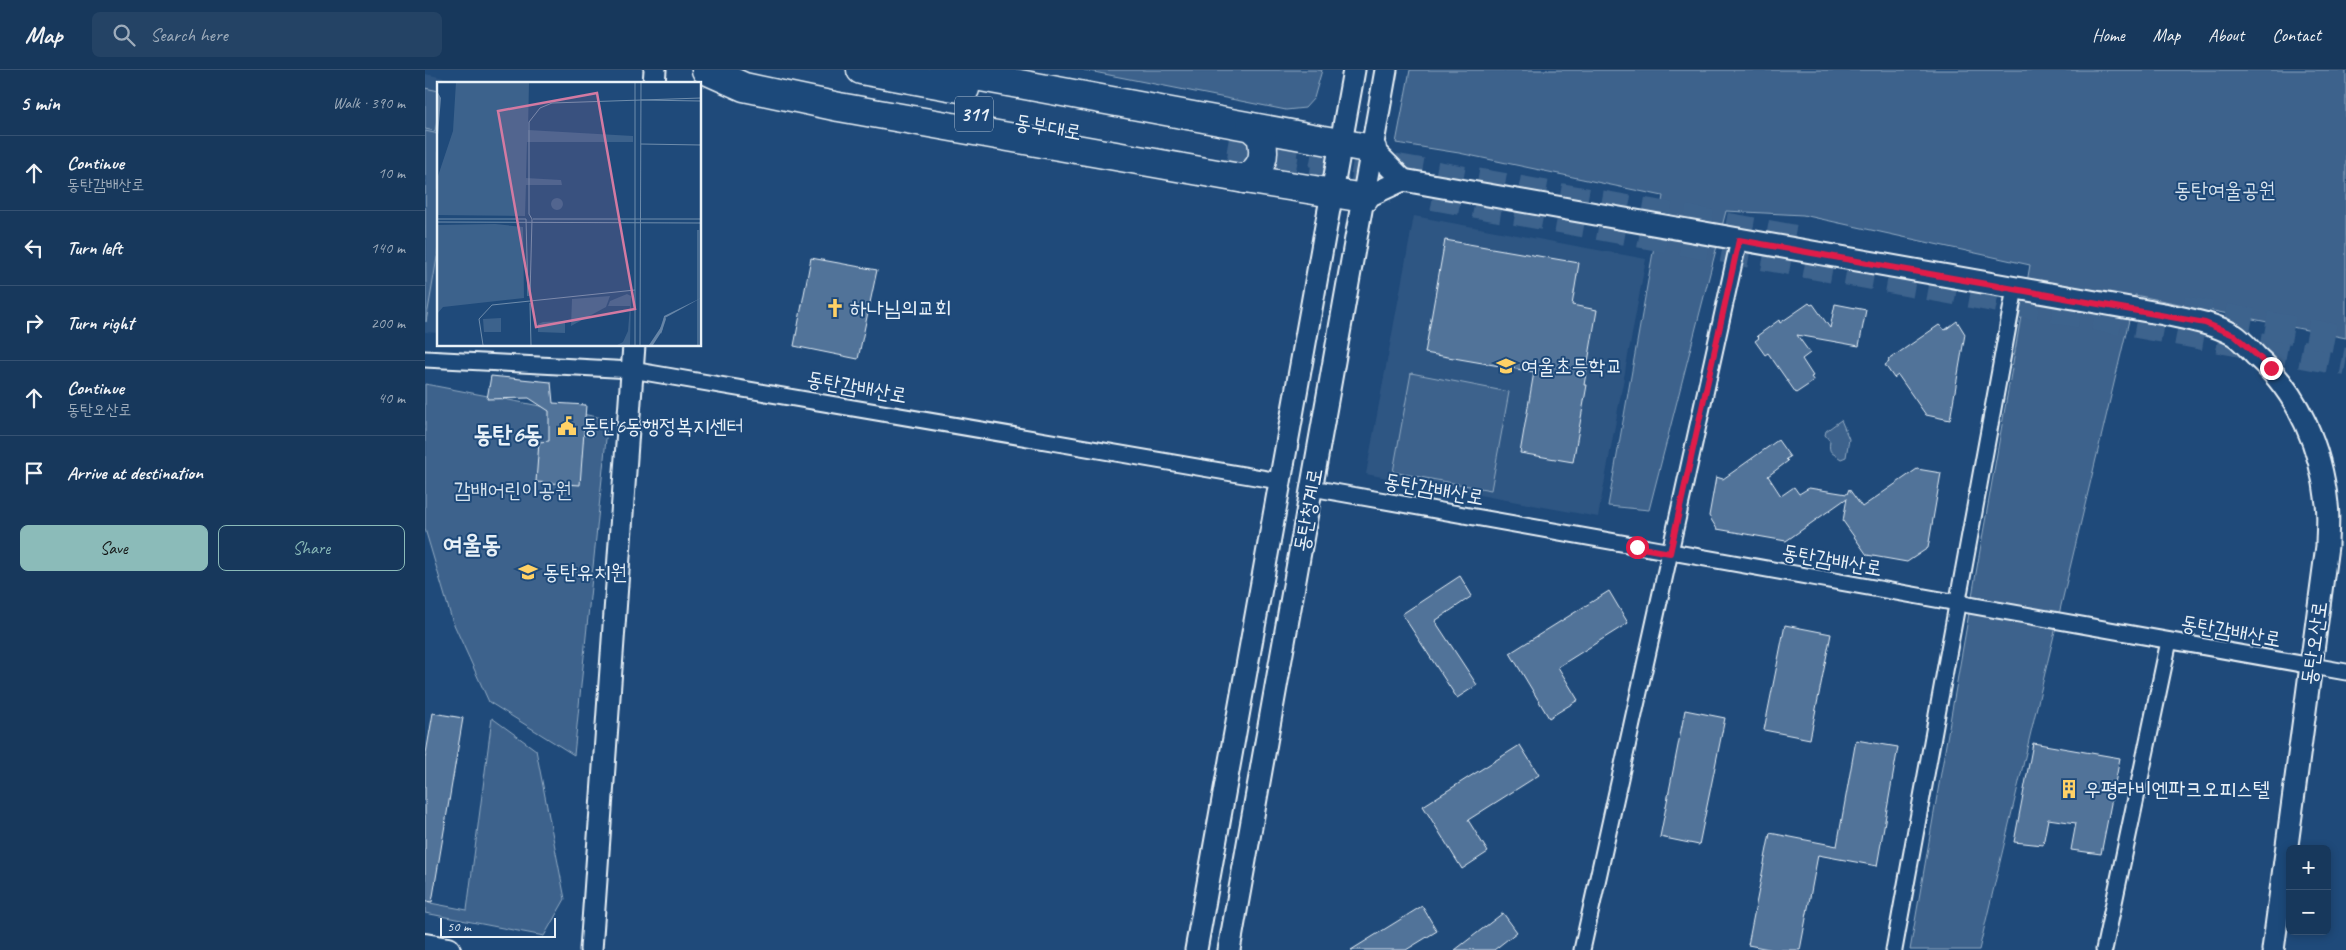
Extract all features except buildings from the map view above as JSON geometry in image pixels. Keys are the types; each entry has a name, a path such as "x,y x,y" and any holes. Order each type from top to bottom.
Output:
{"highway":[{"path":"705,70 744,87 801,99 1245,179 1364,198"},
{"name":"동부대로","path":"720,70 1236,141"},
{"name":"동부대로","path":"861,70 1236,141"},
{"path":"943,70 1236,141 1340,144 1372,149"},
{"path":"1236,141 1261,136 1264,150 1263,159 1259,168 1245,179"}],"main road":[{"path":"425,946 448,950"}],"street":[{"path":"1195,950 1354,70"},
{"name":"동탄청계로","path":"1229,950 1386,70"},
{"path":"1364,198 1403,180 1372,149"},
{"name":"동탄오산로","path":"1403,180 2205,323 2234,335 2271,368 2296,404 2311,434 2322,470 2328,506 2327,546 2273,950"},
{"path":"1582,950 1739,240"},
{"path":"1894,950 2015,288"},
{"path":"591,950 634,346"},
{"name":"동탄감배산로","path":"425,359 632,370 1279,480"},
{"name":"동탄감배산로","path":"1312,488 2346,672"},
{"path":"2104,950 2169,641"}],"shaded area":[{"path":"425,74 463,82 437,82 437,333 425,332"},
{"name":"여울초등학교","path":"1414,216 1646,259 1598,517 1366,474"}],"green space":[{"path":"1084,70 1322,70 1314,98 1305,108 1286,110"},
{"name":"동탄여울공원","path":"1410,70 2346,70 2346,338 2135,295 1979,950 1910,950 2030,265 1803,215 1726,211 1649,510 1608,506 1663,196 1459,153 1396,143"},
{"path":"425,88 437,91 437,122 435,131 425,129"},
{"path":"425,131 437,134 437,258 426,322"},
{"path":"1411,373 1509,392 1491,490 1393,472"},
{"name":"감배어린이공원","path":"425,384 608,419 574,755 489,702 452,620 425,529"},
{"path":"1841,420 1849,439 1846,457 1841,459 1830,451 1830,441 1825,435 1826,431"},
{"path":"492,718 536,750 565,899 544,936 425,913 425,902 467,910"}],"tunnel":[{"path":"1229,138 1796,239"},
{"path":"1227,158 1393,189"},
{"path":"1433,196 2346,362"},
{"path":"2183,310 2346,340"}],"place":[{"name":"하나님의교회","path":"835,308"},
{"name":"여울초등학교","path":"1506,366"},
{"name":"동탄6동행정복지센터","path":"567,426"},
{"name":"동탄유치원","path":"528,572"},
{"name":"우평라비엔파크오피스텔","path":"2069,789"}],"district":[{"name":"동탄6동","path":"508,434"},
{"name":"여울동","path":"472,544"}],"route":[{"path":"1637,547 1670,553 1739,240 2164,314 2205,323 2234,335 2271,368"}]}
